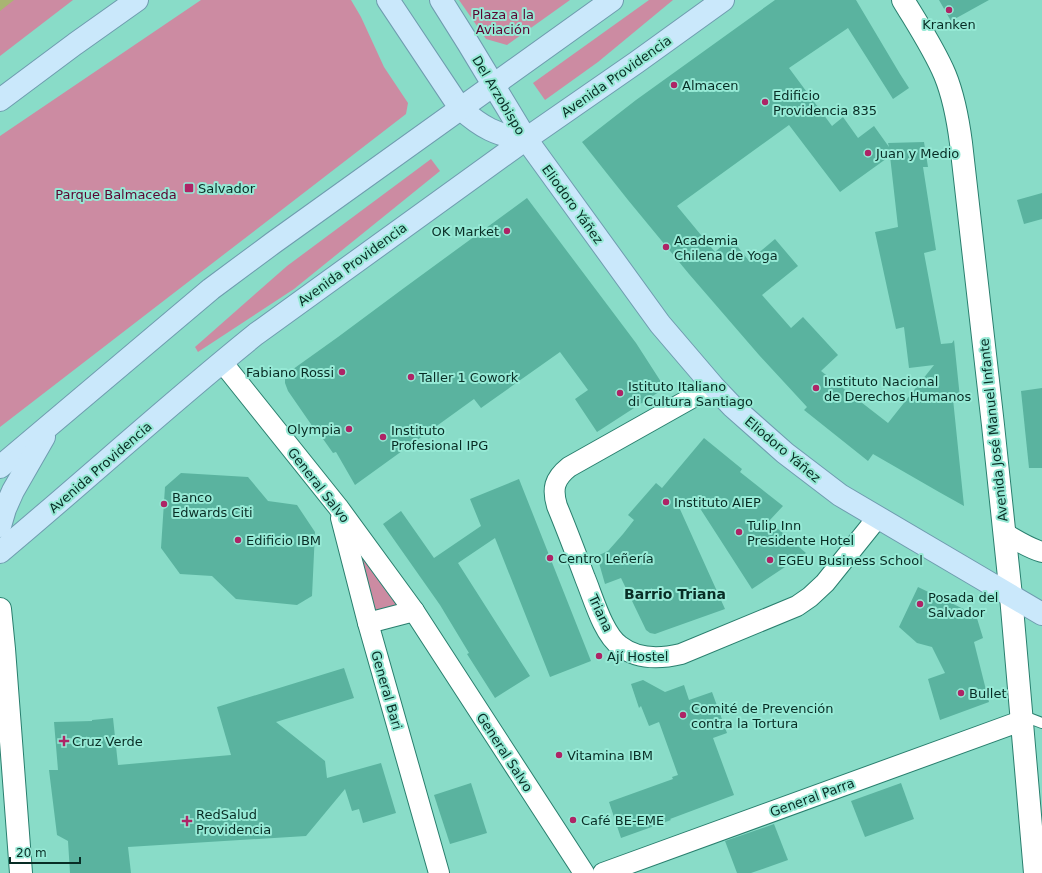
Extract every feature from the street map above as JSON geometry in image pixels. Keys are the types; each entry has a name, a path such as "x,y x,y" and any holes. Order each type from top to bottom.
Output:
{"main road":[{"path":"0,100 137,0"},
{"name":"Del Arzobispo","path":"388,0 460,108 473,120 489,130 507,136 526,139"},
{"name":"Del Arzobispo","path":"441,0 526,139"},
{"path":"0,467 211,289 460,108 612,0"},
{"name":"Avenida Providencia","path":"0,552 256,334 526,139 723,0"},
{"name":"Eliodoro Yáñez","path":"526,139 660,324 732,406 785,453 840,495 1042,614"},
{"path":"0,526 5,509 13,491 52,424"}],"street":[{"name":"Avenida José Manuel Infante","path":"903,0 933,50 942,69 953,98 962,143 1011,596 1028,720 1035,873"},
{"name":"General Salvo","path":"222,362 338,507 414,611 584,873"},
{"name":"Triana","path":"713,386 569,467 556,482 554,490 557,506 603,624 618,645 636,655 658,658 670,657 682,654 797,606 810,597 825,583 878,517"},
{"name":"General Bari","path":"338,507 368,623 439,873"},
{"path":"1004,532 1022,544 1042,552"},
{"path":"0,609 21,873"},
{"path":"368,623 414,611"},
{"name":"General Parra","path":"603,873 1028,720"}],"green space":[{"path":"0,0 73,0 0,56"},
{"name":"Parque Balmaceda","path":"201,0 351,0 361,17 384,67 408,103 406,114 0,427 0,136"},
{"name":"Plaza a la Aviación","path":"459,0 570,0 507,45 486,39"},
{"path":"649,0 673,0 598,62 545,100 533,83"},
{"path":"431,159 440,171 294,289 198,352 195,347 287,266"},
{"path":"346,522 411,610 370,620"}],"shaded area":[{"path":"0,0 14,0 0,11"}],"building":[{"path":"775,0 856,0 909,88 893,99 848,28 789,68 832,126 843,117 858,138 874,126 889,147 888,143 924,142 928,167 923,167 936,250 924,253 941,344 952,343 954,340 960,398 953,399 964,506 873,454 868,461 804,410 807,407 759,355 628,200 582,142 636,100","holes":["789,125 840,192 890,156 898,227 875,232 896,329 904,327 909,368 934,365 888,423 821,371 838,355 803,317 791,328 762,295 798,266 775,239 749,261 731,238 715,252 677,206"]},
{"path":"939,0 989,0 951,21"},
{"path":"1042,193 1042,219 1024,224 1017,200"},
{"path":"527,198 636,343 665,388 597,432 575,399 588,390 560,352 481,408 474,399 355,485 336,452 333,453 288,391 285,383 287,375 289,372"},
{"path":"1042,388 1042,468 1029,468 1021,391"},
{"path":"704,438 742,469 740,472 783,506 769,521 806,553 752,589 694,499 679,507 725,609 655,634 650,633 646,630 621,578 605,584 597,556 608,551 623,534 634,520 628,515 656,483 662,488"},
{"name":"Edificio IBM","path":"181,473 248,477 268,501 297,505 315,532 312,596 297,605 236,599 212,576 180,574 161,548 165,487"},
{"path":"519,479 591,661 550,677 495,538 458,563 530,676 495,698 467,654 469,653 440,605 383,524 401,511 434,558 481,526 470,499"},
{"path":"918,587 976,615 983,638 974,642 989,702 940,720 928,679 945,673 932,647 917,643 899,627"},
{"name":"RedSalud Providencia","path":"344,668 354,698 276,722 325,761 327,778 381,763 396,813 363,823 359,809 352,811 345,789 306,836 128,847 131,873 70,873 68,841 57,835 49,770 58,770 54,722 92,721 113,718 118,765 231,755 217,707"},
{"path":"643,680 665,692 684,685 689,700 712,692 727,733 713,738 734,795 621,838 609,802 673,779 672,777 678,775 659,722 649,726 641,706 639,708 631,684"},
{"path":"471,783 487,833 450,844 434,795"},
{"path":"901,783 914,819 865,837 851,801"},
{"path":"774,824 788,860 751,873 737,873 725,841"}],"place":[{"name":"Kranken","path":"949,10"},
{"name":"Almacen","path":"674,85"},
{"name":"Edificio Providencia 835","path":"765,102"},
{"name":"Juan y Medio","path":"868,153"},
{"name":"Salvador","path":"189,188"},
{"name":"OK Market","path":"507,231"},
{"name":"Academia Chilena de Yoga","path":"666,247"},
{"name":"Fabiano Rossi","path":"342,372"},
{"name":"Taller 1 Cowork","path":"411,377"},
{"name":"Instituto Nacional de Derechos Humanos","path":"816,388"},
{"name":"Istituto Italiano di Cultura Santiago","path":"620,393"},
{"name":"Olympia","path":"349,429"},
{"name":"Instituto Profesional IPG","path":"383,437"},
{"name":"Instituto AIEP","path":"666,502"},
{"name":"Banco Edwards Citi","path":"164,504"},
{"name":"Tulip Inn Presidente Hotel","path":"739,532"},
{"name":"Edificio IBM","path":"238,540"},
{"name":"Centro Leñería","path":"550,558"},
{"name":"EGEU Business School","path":"770,560"},
{"name":"Posada del Salvador","path":"920,604"},
{"name":"Ají Hostel","path":"599,656"},
{"name":"Bullet","path":"961,693"},
{"name":"Comité de Prevención contra la Tortura","path":"683,715"},
{"name":"Cruz Verde","path":"64,741"},
{"name":"Vitamina IBM","path":"559,755"},
{"name":"Café BE-EME","path":"573,820"},
{"name":"RedSalud Providencia","path":"187,821"}],"district":[{"name":"Barrio Triana","path":"675,594"}]}
